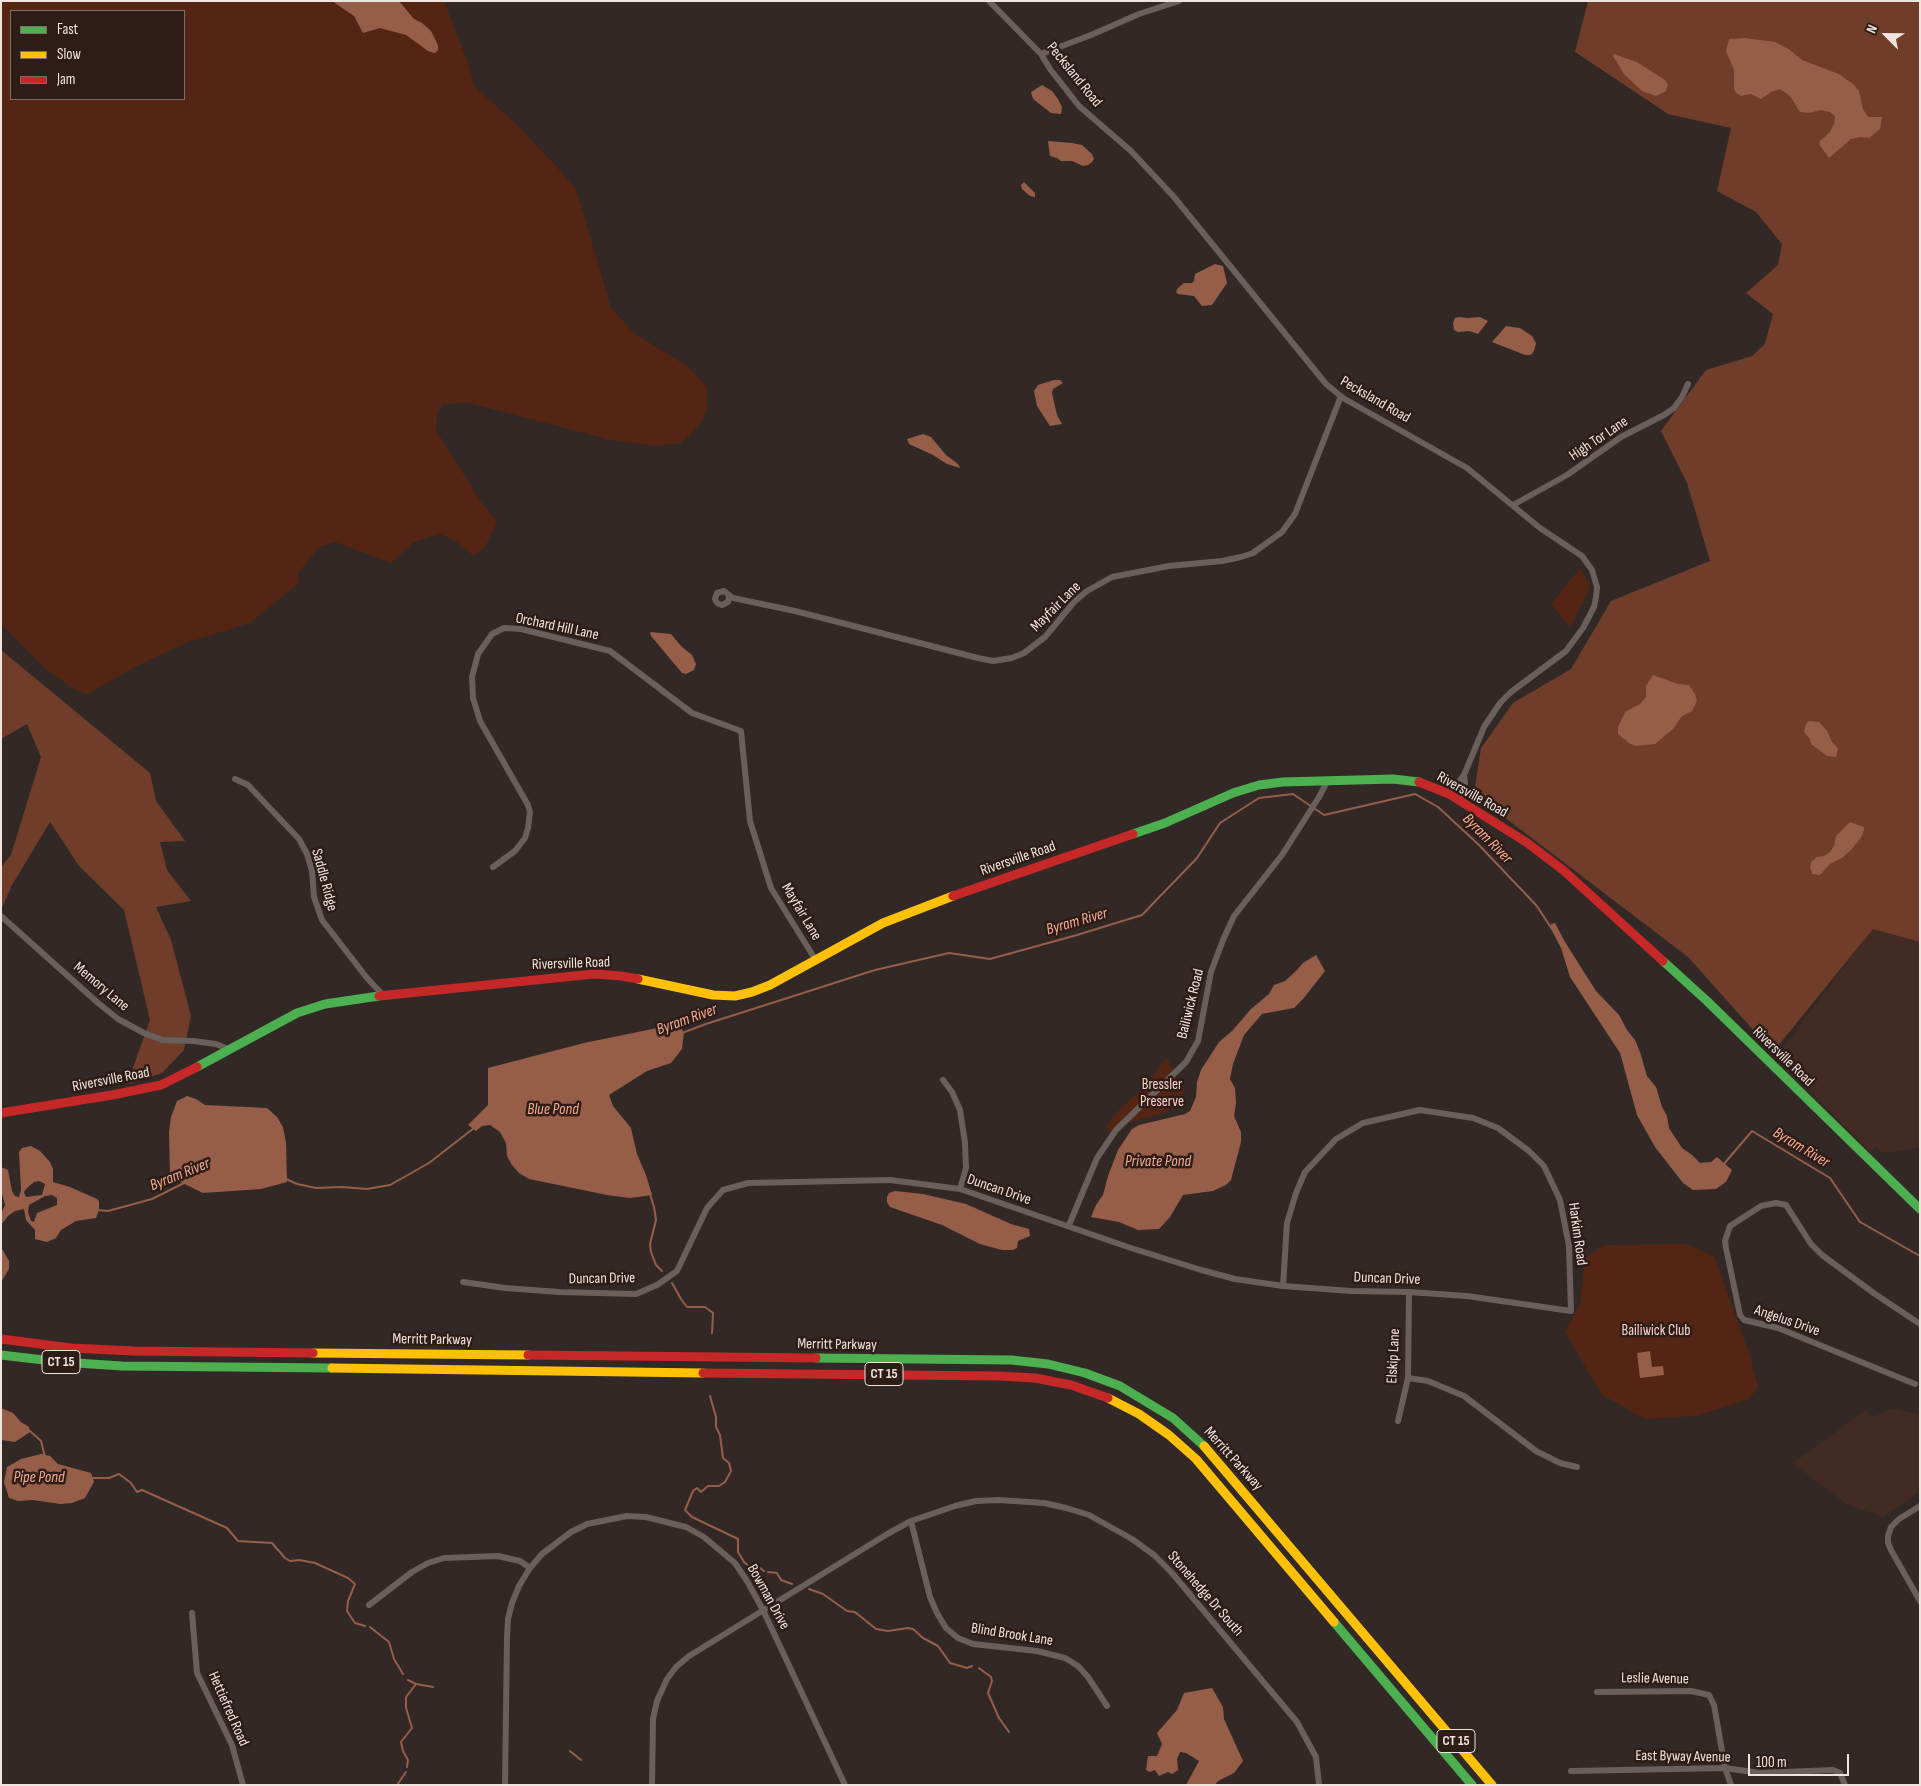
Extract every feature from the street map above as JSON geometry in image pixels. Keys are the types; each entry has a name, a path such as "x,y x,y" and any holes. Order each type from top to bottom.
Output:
{"main road":[{"name":"Riversville Road","path":"1,1113 161,1085 230,1050 296,1013 325,1004 383,995 594,974 621,976 714,995 735,996 752,992 770,985 883,923 924,906 1165,822 1233,793 1267,784 1328,780 1393,779 1418,782 1449,794 1526,842 1563,870 1707,1001 1920,1209"},
{"name":"Merritt Parkway","path":"1,1339 71,1348 133,1351 1012,1360 1048,1364 1085,1373 1120,1386 1142,1398 1173,1418 1202,1443 1492,1785"},
{"name":"Merritt Parkway","path":"1,1355 85,1364 151,1367 998,1376 1041,1379 1083,1389 1117,1402 1144,1417 1169,1435 1196,1459 1472,1785"}],"street":[{"name":"Pecksland Road","path":"989,1 1041,54 1050,69 1079,106 1131,151 1174,197 1326,384 1341,396 1467,468 1540,528 1582,556 1592,570 1597,587 1590,616 1566,651 1511,692 1494,711 1484,727 1464,775 1449,794"},
{"path":"1041,54 1139,14 1179,1"},
{"name":"High Tor Lane","path":"1514,505 1567,475 1628,433 1664,415 1674,408 1688,384"},
{"name":"Mayfair Lane","path":"729,597 795,611 978,658 993,661 1012,658 1024,653 1044,638 1074,602 1087,590 1112,577 1169,566 1222,561 1241,557 1253,553 1282,532 1295,514 1341,396"},
{"name":"Orchard Hill Lane","path":"493,867 515,851 525,838 530,812 528,805 480,720 473,698 472,677 478,654 492,634 504,628 521,629 610,651 692,713 741,731"},
{"name":"Mayfair Lane","path":"741,731 750,821 771,888 815,959"},
{"name":"Pecksland Road","path":"1460,801 1465,783 1464,775"},
{"name":"Saddle Ridge","path":"235,780 248,785 299,839 308,860 314,896 322,920 367,978 383,995"},
{"name":"Bailiwick Road","path":"1069,1225 1097,1158 1116,1130 1147,1102 1186,1062 1198,1041 1211,972 1234,916 1282,855 1319,798 1328,780"},
{"name":"Memory Lane","path":"1,916 118,1019 144,1034 162,1040 216,1044 230,1050"},
{"path":"943,1080 952,1092 960,1110 965,1143 966,1168 960,1189"},
{"name":"Harkim Road","path":"1283,1286 1287,1223 1296,1193 1306,1172 1336,1139 1363,1123 1420,1110 1473,1118 1498,1128 1529,1151 1544,1166 1560,1200 1565,1219 1569,1246 1571,1311"},
{"name":"Duncan Drive","path":"463,1282 505,1288 559,1292 636,1294 657,1286 677,1271 707,1208 723,1190 748,1183 890,1180 960,1189 1010,1208 1069,1225 1128,1247 1201,1270 1235,1278 1283,1286 1361,1292 1409,1292 1476,1297 1571,1311"},
{"name":"Angelus Drive","path":"1915,1384 1778,1328 1744,1320 1740,1315 1726,1248 1725,1241 1730,1226 1761,1206 1776,1203 1786,1206 1811,1244 1822,1255 1920,1324"},
{"name":"Elskip Lane","path":"1398,1421 1408,1378 1409,1292"},
{"path":"1408,1378 1428,1381 1464,1396 1536,1451 1560,1462 1577,1467"},
{"name":"Stonehedge Dr South","path":"652,1785 653,1719 657,1701 667,1679 676,1667 689,1656 911,1521 976,1501 1021,1501 1066,1508 1089,1515 1132,1539 1154,1555 1172,1573 1293,1717 1308,1740 1316,1757 1319,1785"},
{"path":"1920,1506 1899,1519 1891,1527 1888,1540 1920,1601"},
{"name":"Bowman Drive","path":"505,1785 508,1619 519,1586 530,1568 556,1542 587,1524 627,1516 646,1517 686,1527 704,1537 735,1563 763,1610 844,1785"},
{"name":"Blind Brook Lane","path":"911,1521 930,1597 937,1614 946,1628 958,1638 973,1644 1037,1651 1065,1658 1078,1666 1088,1677 1107,1706"},
{"path":"369,1605 412,1572 428,1563 444,1558 504,1557 520,1561 530,1568"},
{"name":"Hettiefred Road","path":"192,1613 197,1673 232,1745 243,1785"},
{"name":"Leslie Avenue","path":"1597,1692 1691,1691 1704,1693 1712,1697 1725,1768"},
{"path":"1725,1768 1731,1785"},
{"name":"East Byway Avenue","path":"1571,1771 1725,1768 1760,1773 1833,1770 1840,1773 1845,1785"}],"shaded area":[{"path":"1588,1 1920,1 1920,942 1873,929 1773,1052 1688,957 1474,794 1481,748 1513,703 1571,669 1611,601 1710,561 1687,483 1661,431 1706,370 1752,356 1765,344 1773,314 1746,293 1778,265 1782,244 1756,212 1717,191 1731,128 1668,114 1575,52"},
{"path":"1,650 150,773 156,801 185,841 160,842 167,870 191,901 156,907 171,940 191,1016 184,1050 162,1073 129,1084 150,1020 124,910 79,866 50,822 12,885 1,910 1,867 11,855 41,757 27,724 1,739"},
{"path":"1920,868 1920,1148 1883,1153 1875,1147 1870,1152 1776,1057 1861,944 1829,928"},
{"path":"1891,1408 1920,1415 1920,1491 1883,1517 1848,1505 1793,1463 1865,1411 1874,1417"}],"green space":[{"path":"1,1 444,1 468,63 474,86 517,125 576,189 611,308 635,334 687,366 707,387 707,410 699,426 681,443 656,446 611,440 469,403 443,404 437,414 436,430 481,502 497,522 485,547 474,556 454,540 440,534 414,542 391,563 335,542 319,547 298,573 299,583 250,623 185,643 131,669 88,694 75,690 46,669 1,624"},
{"path":"1580,568 1589,583 1589,590 1570,627 1551,604"},
{"name":"Bressler Preserve","path":"1167,1057 1177,1081 1184,1090 1176,1107 1161,1114 1125,1123 1115,1135 1106,1127 1120,1109 1144,1087"},
{"name":"Bailiwick Club","path":"1685,1244 1714,1256 1749,1353 1758,1387 1749,1399 1695,1416 1645,1419 1602,1395 1565,1332 1580,1304 1585,1259 1603,1245"}],"water":[{"path":"332,1 399,1 414,19 431,31 438,45 438,50 435,53 428,51 406,35 380,28 363,33 354,16"},
{"path":"1745,38 1775,42 1790,50 1802,60 1839,74 1859,91 1863,109 1868,117 1882,117 1880,129 1869,138 1851,139 1829,158 1819,144 1830,132 1834,124 1835,116 1830,112 1821,110 1809,113 1800,112 1790,96 1780,89 1771,92 1761,99 1751,94 1741,96 1736,93 1734,88 1734,70 1726,51 1729,39"},
{"path":"1614,54 1637,62 1665,80 1668,85 1666,91 1656,96 1642,91 1624,74 1613,56"},
{"path":"1042,85 1052,91 1058,99 1062,107 1061,114 1051,113 1033,99 1031,92"},
{"path":"1048,141 1082,145 1092,154 1094,159 1088,165 1083,166 1072,161 1061,161 1050,156"},
{"path":"1024,182 1035,193 1035,197 1030,196 1022,189 1021,185"},
{"path":"1215,264 1223,266 1227,283 1212,305 1202,306 1194,296 1178,294 1176,292 1184,283 1192,283 1195,274"},
{"path":"1480,317 1488,321 1478,334 1469,331 1458,332 1454,330 1453,323 1455,318"},
{"path":"1506,326 1520,328 1532,336 1536,343 1531,355 1525,355 1492,342"},
{"path":"1060,380 1063,383 1053,389 1052,393 1057,415 1062,424 1050,426 1037,406 1034,391 1038,385"},
{"path":"923,434 931,437 960,468 947,464 909,444 907,439"},
{"path":"650,632 671,634 692,655 696,664 694,670 686,674 682,673 651,636"},
{"path":"1653,675 1678,684 1689,685 1697,701 1692,711 1682,716 1673,729 1655,744 1636,746 1618,734 1618,727 1625,712 1640,704 1646,697 1646,686"},
{"path":"1809,721 1819,722 1827,731 1832,742 1838,748 1836,757 1827,756 1811,744 1810,739 1804,732"},
{"path":"1850,822 1864,827 1862,836 1852,849 1842,858 1830,864 1820,875 1812,874 1811,862 1817,857 1824,856 1830,852 1834,846 1836,836"},
{"path":"1555,923 1596,991 1619,1015 1635,1040 1647,1076 1656,1087 1667,1116 1669,1128 1682,1148 1700,1163 1711,1162 1717,1157 1732,1170 1726,1182 1716,1189 1693,1190 1683,1183 1655,1147 1637,1115 1620,1053 1570,977 1561,948 1551,929 1551,924"},
{"name":"Private Pond","path":"1316,955 1325,971 1294,1008 1262,1014 1244,1035 1233,1064 1230,1079 1235,1088 1236,1103 1234,1116 1241,1132 1241,1142 1231,1180 1226,1185 1213,1191 1183,1195 1170,1217 1159,1229 1138,1230 1119,1222 1091,1217 1103,1195 1118,1150 1132,1129 1139,1125 1185,1114 1190,1111 1196,1097 1197,1082 1201,1070 1219,1042 1232,1031 1251,1009 1269,994 1274,985 1285,981 1303,963"},
{"name":"Blue Pond","path":"677,1024 684,1032 682,1049 671,1063 647,1071 609,1095 613,1106 631,1128 637,1154 652,1195 630,1198 529,1179 519,1173 512,1165 507,1156 506,1143 500,1132 490,1125 482,1126 476,1131 468,1125 488,1105 488,1068 584,1043"},
{"path":"187,1096 205,1105 267,1108 277,1117 283,1127 286,1143 287,1182 261,1189 203,1193 170,1177 169,1132 171,1117 177,1101"},
{"path":"31,1146 40,1151 50,1162 53,1169 53,1182 97,1199 99,1201 99,1210 96,1218 76,1221 61,1230 56,1238 47,1242 35,1239 35,1230 26,1220 24,1209 15,1211 1,1225 1,1214 5,1205 1,1190 1,1167 8,1170 12,1191 15,1196 19,1197 21,1190 19,1152 22,1148","holes":["39,1181 45,1184 42,1195 26,1197 24,1192 27,1188 34,1182","52,1195 57,1198 57,1205 37,1213 34,1222 31,1221 28,1212 29,1205 45,1196"]},
{"path":"895,1191 923,1194 966,1204 1011,1224 1029,1229 1030,1236 1018,1241 1017,1248 1013,1250 1002,1250 980,1244 942,1225 890,1207 887,1197 889,1193"},
{"path":"1,1247 9,1261 9,1269 1,1282"},
{"path":"1650,1351 1652,1367 1663,1366 1664,1375 1640,1378 1637,1353"},
{"path":"1,1408 13,1413 21,1422 29,1427 30,1432 15,1442 1,1440"},
{"name":"Pipe Pond","path":"41,1454 50,1456 58,1464 91,1473 94,1482 85,1498 72,1503 60,1504 33,1500 18,1501 9,1498 4,1482 7,1467 21,1459"},
{"path":"1212,1688 1223,1707 1224,1719 1243,1761 1234,1773 1218,1781 1215,1785 1186,1785 1199,1761 1186,1753 1180,1752 1177,1759 1178,1770 1172,1774 1168,1772 1159,1776 1155,1770 1150,1772 1146,1770 1148,1756 1157,1756 1162,1744 1157,1733 1177,1710 1184,1693"}],"waterway":[{"name":"Byram River","path":"682,1033 875,970 949,953 990,959 1142,915 1197,858 1220,823 1259,798 1293,794 1324,815 1415,794 1438,807 1478,844 1536,905 1552,929"},
{"name":"Byram River","path":"286,1179 297,1184 316,1188 342,1187 367,1189 390,1185 429,1163 474,1128"},
{"name":"Byram River","path":"1723,1165 1752,1131 1830,1178 1860,1222 1920,1256"},
{"name":"Byram River","path":"97,1210 108,1211 152,1199 184,1183"},
{"path":"650,1194 656,1220 650,1244 651,1252 656,1265 662,1271"},
{"path":"672,1283 687,1307 705,1307 713,1313 712,1333"},
{"path":"710,1396 716,1417 716,1427 720,1435 723,1458 729,1463 731,1471 725,1482 719,1486 708,1486 701,1492 697,1488 693,1491 685,1510 692,1517 738,1539 738,1552 744,1562 753,1570 760,1568 764,1571"},
{"path":"30,1431 41,1441 45,1457"},
{"path":"92,1478 109,1478 119,1474 131,1483 137,1492 142,1490 227,1528 238,1541 272,1543 290,1561 299,1560 315,1563 348,1578 355,1584 348,1601 347,1611 355,1623 365,1626"},
{"path":"768,1572 777,1573 781,1580 792,1584"},
{"path":"809,1589 823,1594 847,1611 855,1612 876,1629 888,1631 913,1629 923,1638 938,1646 950,1663 967,1668 972,1666"},
{"path":"370,1627 389,1642 394,1659 403,1674"},
{"path":"979,1668 991,1677 992,1681 988,1693 999,1718 1009,1732"},
{"path":"408,1680 416,1684 433,1687"},
{"path":"407,1767 408,1760 401,1742 412,1728 406,1708 406,1697 416,1684"},
{"path":"570,1751 581,1760"},
{"path":"397,1785 406,1772"}],"traffic: fast":[{"path":"1133,834 1165,823 1233,793 1259,785 1283,782 1393,779 1419,782"},
{"path":"1663,961 1707,1001 1920,1209"},
{"path":"197,1067 297,1013 325,1004 379,996"},
{"path":"1,1355 61,1362 122,1366 332,1368"},
{"path":"816,1358 1011,1360 1048,1364 1085,1373 1120,1386 1173,1418 1204,1446"},
{"path":"1334,1622 1472,1785"}],"traffic: slow":[{"path":"638,979 713,995 735,996 752,992 770,985 883,923 953,896"},
{"path":"313,1353 528,1355"},
{"path":"332,1368 703,1373"},
{"path":"1108,1398 1139,1414 1169,1435 1196,1459 1334,1622"},
{"path":"1204,1446 1492,1785"}],"traffic: jam":[{"path":"1419,782 1449,794 1526,842 1563,870 1663,961"},
{"path":"953,896 1133,834"},
{"path":"379,996 594,974 638,979"},
{"path":"1,1113 161,1085 197,1067"},
{"path":"1,1339 71,1348 133,1351 313,1353"},
{"path":"528,1355 816,1358"},
{"path":"703,1373 1035,1378 1071,1385 1108,1398"}]}
